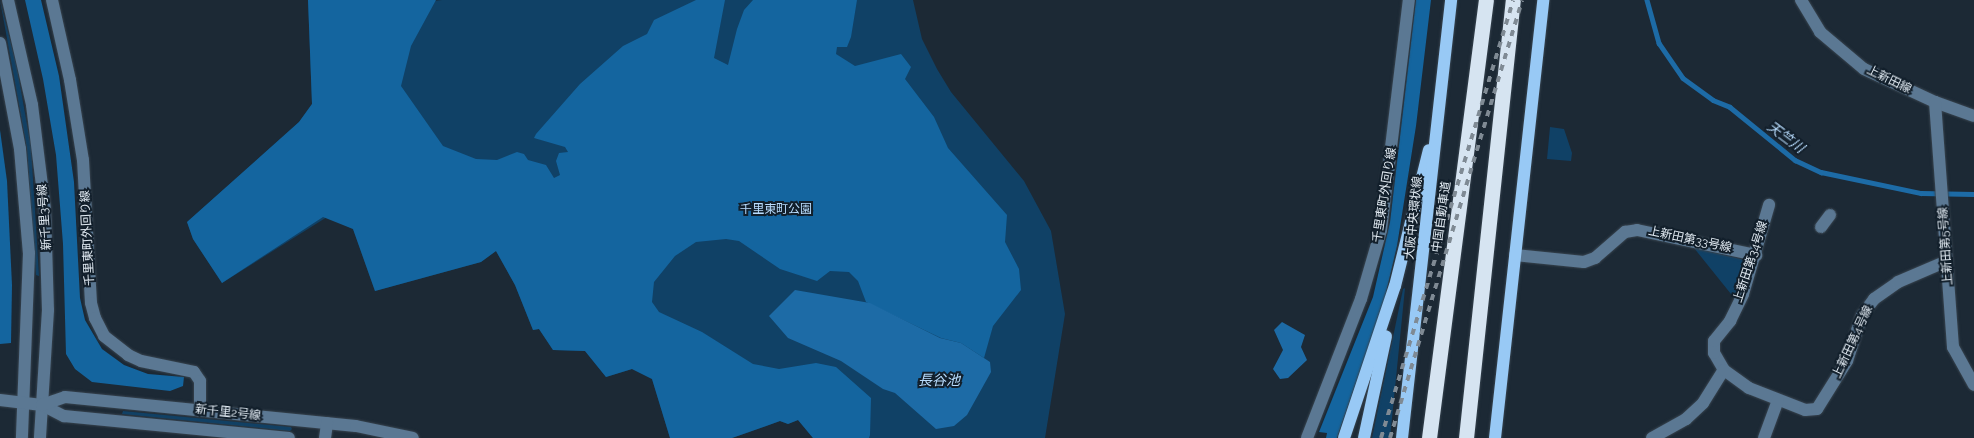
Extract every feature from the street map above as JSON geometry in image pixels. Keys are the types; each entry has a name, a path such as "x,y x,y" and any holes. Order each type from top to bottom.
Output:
{"highway":[{"name":"中国自動車道","path":"1429,438 1486,0"},
{"path":"1466,438 1514,0"}],"main road":[{"name":"大阪中央環状線","path":"1402,438 1451,0"},
{"path":"1495,438 1543,0"},
{"path":"1364,438 1395,286 1438,111"},
{"path":"1344,438 1395,286"}],"street":[{"name":"新千里3号線","path":"8,0 32,105 43,190 48,278 40,438"},
{"name":"千里東町外回り線","path":"52,0 80,143 91,303 95,318 104,336 128,356 141,361 194,372 200,381 200,410"},
{"name":"千里東町外回り線","path":"1307,438 1361,299 1381,230 1409,0"},
{"name":"上新田線","path":"1801,0 1820,32 1864,69 1935,102 1974,116"},
{"name":"新千里3号線","path":"0,43 20,149 27,226 29,276 22,438"},
{"name":"上新田第5号線","path":"1935,102 1943,187 1953,347 1974,385"},
{"name":"上新田第34号線","path":"1724,370 1714,353 1714,341 1736,312 1756,255 1769,205"},
{"path":"1821,227 1830,214"},
{"name":"上新田第33号線","path":"1515,255 1584,262 1595,258 1625,232 1637,230 1756,255"},
{"name":"上新田第4号線","path":"1724,370 1749,388 1805,410 1817,409 1847,361 1862,316 1874,299 1898,282 1947,261"},
{"path":"1652,438 1686,419 1709,395 1724,370"},
{"name":"新千里2号線","path":"42,405 66,398 327,423 413,438"},
{"name":"新千里2号線","path":"0,400 42,405 64,416 289,438"},
{"path":"1764,438 1778,400"},
{"path":"325,438 327,423"}],"green space":[{"path":"0,0 17,68 31,147 39,276 36,275 27,149"},
{"path":"25,0 41,0 59,76 74,182 80,298 85,320 102,349 124,365 148,374 184,377 183,386 170,391 92,382 75,369 66,354 63,244 56,155 43,79"},
{"name":"千里東町公園","path":"308,0 414,3 442,0 913,0 922,39 937,69 951,92 1024,181 1051,231 1065,314 1045,438 813,438 798,420 788,424 780,421 732,438 670,438 652,379 632,369 606,377 585,351 553,350 539,329 533,330 515,285 496,251 481,262 375,291 353,229 327,217 222,283 193,239 187,222 299,122 312,104"},
{"name":"千里東町公園","path":"308,0 436,0 411,46 401,86 443,146 476,159 497,160 517,152 524,154 528,160 546,165 554,178 560,175 556,161 559,153 568,152 565,147 534,138 536,134 580,84 623,46 647,34 654,20 696,0 725,0 714,58 728,65 744,10 753,0 857,0 851,37 847,47 837,47 836,54 855,66 901,54 911,67 905,79 934,117 948,148 1007,215 1005,242 1019,269 1021,290 993,326 984,358 961,343 941,338 866,302 858,281 849,272 830,271 817,281 780,269 739,241 726,239 696,242 675,256 654,282 652,302 659,312 702,332 753,364 779,369 816,363 836,367 871,398 870,435 869,438 813,438 798,420 788,424 780,421 732,438 670,438 652,379 632,369 606,377 585,351 553,350 539,329 533,330 515,285 496,251 481,262 375,291 353,229 323,217 222,283 193,239 187,222 299,122 312,104"},
{"path":"1416,0 1431,0 1416,126 1397,246 1384,301 1337,438 1326,438 1327,433 1319,432 1373,297 1390,222"},
{"path":"1550,127 1564,129 1572,153 1571,161 1547,159"},
{"path":"0,130 7,181 12,285 11,343 0,344"},
{"path":"1694,248 1745,260 1748,265 1735,299"},
{"path":"1405,288 1390,438 1372,438 1403,289"},
{"path":"123,411 291,427 292,429 290,431 122,414"}],"water":[{"name":"長谷池","path":"795,290 870,303 940,338 961,343 990,362 991,372 967,415 954,426 936,429 895,393 883,389 841,361 788,338 769,316"},
{"path":"1282,322 1305,335 1301,347 1307,360 1288,378 1280,379 1273,369 1283,350 1274,330"}],"waterway":[{"name":"天竺川","path":"1647,0 1659,43 1683,78 1713,100 1730,107 1795,160 1821,172 1921,193 1974,194"}],"railway":[{"path":"1381,438 1513,0"},
{"path":"1390,438 1522,0"}]}
